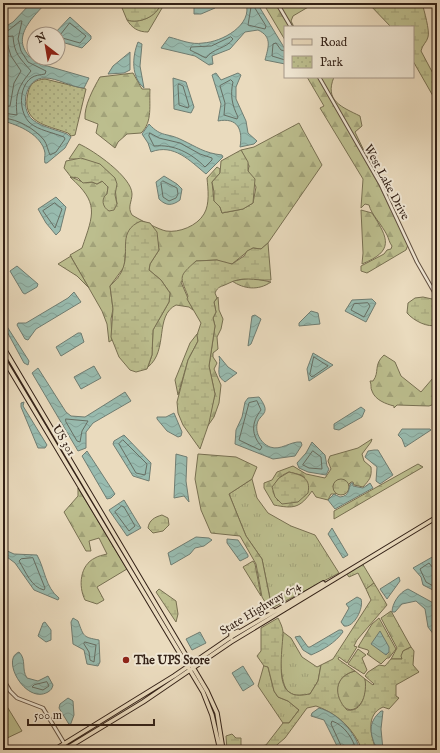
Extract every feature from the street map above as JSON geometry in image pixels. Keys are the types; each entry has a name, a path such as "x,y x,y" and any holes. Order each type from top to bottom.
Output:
{"main road":[{"name":"US 301","path":"3,347 193,665 215,708 221,750"},
{"path":"4,359 9,357"},
{"name":"US 301","path":"4,359 194,678 210,709 221,750"},
{"name":"State Highway 674","path":"188,668 437,517"},
{"name":"State Highway 674","path":"193,665 200,658 253,624 291,601 346,572"},
{"path":"242,635 265,617 265,610 270,612 291,601"},
{"path":"186,654 192,659 200,658"},
{"path":"182,675 188,668"},
{"path":"54,750 188,668"},
{"path":"64,750 114,720 182,675 188,673 194,678"},
{"path":"114,720 136,704 136,700"}],"street":[{"path":"277,3 289,26"},
{"name":"West Lake Drive","path":"320,78 380,185 417,262 437,297"},
{"path":"3,679 10,691 17,698 44,708 64,744"}],"green space":[{"path":"120,3 161,3 159,8 152,16 142,20 132,21 127,20"},
{"path":"161,3 165,3 148,32 136,29 127,20 137,21 147,18 156,12"},
{"path":"263,3 276,3 289,26 284,26 284,38"},
{"path":"278,3 289,5 315,3 293,16 291,21 294,26 291,26"},
{"path":"368,3 422,3 428,34 421,51 437,81 437,103 414,63 414,26 390,26"},
{"path":"133,73 142,89 150,89 149,118 145,129 141,133 127,134 118,142 115,148 96,133 98,124 85,119 87,103 100,77"},
{"path":"308,78 319,78 379,185 408,245 406,250 367,273 361,271 361,266 384,254 387,250 391,249 392,246 369,205 365,204 361,208 363,179 320,108 324,106"},
{"path":"321,78 334,78 331,92 333,98 341,106 360,116 362,126 355,132 380,184"},
{"path":"45,79 86,89 75,135 71,136 68,133 44,125 32,117 28,111 27,103 30,87 36,81"},
{"path":"299,123 322,165 268,243 261,249 253,248 232,264 226,264 217,260 196,261 181,282 193,310 189,307 176,305 169,310 165,317 158,352 148,367 152,355 153,330 169,302 170,293 161,280 149,270 150,264 159,250 157,238 127,239 124,267 110,286 113,309 111,319 112,340 109,342 107,324 102,311 70,255 82,248 89,226 91,209 90,202 86,194 70,177 86,183 92,182 97,184 103,181 108,187 107,194 117,204 115,190 112,177 106,170 76,159 69,159 79,144 102,158 126,180 132,194 130,207 132,215 163,230 176,231 187,228 197,222 204,214 208,201 207,178 217,167 220,169 220,173 212,182 214,201 220,207 222,213 243,209 253,203 256,187 248,171 249,166 241,150 254,147"},
{"path":"241,150 248,162 248,171 255,179 253,203 243,209 222,213 220,207 214,201 212,182 220,173 221,161"},
{"path":"81,158 100,164 115,178 117,184 115,195 117,204 114,210 109,211 104,205 103,200 107,194 108,187 102,181 97,184 92,182 83,183 78,178 71,177 64,168 66,161"},
{"path":"361,210 372,213 385,237 384,249 372,259 362,264 363,253"},
{"path":"141,221 150,223 157,232 159,250 150,264 149,270 161,280 170,293 169,302 153,330 152,355 147,369 136,372 130,370 119,357 111,337 113,309 110,286 122,271 125,262 126,242 129,230"},
{"path":"268,243 271,280 244,279 233,281 217,289 215,293 217,298 214,302 216,312 213,318 215,326 209,366 215,394 209,423 200,449 183,425 178,413 177,402 188,360 198,341 197,335 201,323 187,299 188,296 182,277 186,270 196,261 217,260 232,264 244,256 247,251 253,248 261,249"},
{"path":"71,256 89,288 77,276 58,264"},
{"path":"251,278 271,282 261,287 251,288 241,286 232,281"},
{"path":"218,297 219,310 223,319 221,329 217,337 218,349 213,353 213,357 217,363 214,369 221,385 219,403 214,417 207,427 215,394 209,366 215,326 213,318 216,312 214,302"},
{"path":"423,297 437,302 437,325 430,326 421,323 413,319 407,313 408,303 415,298"},
{"path":"197,334 198,341 188,360 178,395 175,380 190,343"},
{"path":"384,355 395,362 401,376 421,392 433,378 437,379 437,403 429,406 397,405 394,408 394,406 384,403 378,399 371,390 370,381 373,381 375,378 379,362"},
{"path":"372,439 362,454 364,461 371,467 370,478 363,487 354,485 353,482 335,491 336,494 331,494 328,500 316,497 312,491 304,501 292,507 274,505 264,488 264,483 272,480 277,472 293,466 306,474 325,478 331,469 328,461 330,456 358,448","holes":["289,472 301,475 305,478 278,501 273,492 278,479"]},
{"path":"198,454 236,457 257,467 252,479 229,494 246,536 262,559 271,604 267,605 262,597 256,564 240,536 211,533 201,510 195,479"},
{"path":"418,464 423,467 334,519 334,511"},
{"path":"289,472 302,476 307,481 309,488 308,493 298,502 282,504 275,497 272,487 279,478"},
{"path":"252,479 257,498 268,513 291,526 315,535 339,573 272,608 262,559 246,536 229,494"},
{"path":"338,479 344,479 349,484 347,493 344,495 338,495 333,490 333,484"},
{"path":"78,488 127,569 97,587 104,600 97,604 85,600 81,582 83,571 90,561 107,554 99,538 89,541 91,551 86,551 64,512 78,496"},
{"path":"162,515 168,518 169,525 163,531 153,533 148,528 151,521"},
{"path":"253,561 255,564 261,596 243,567"},
{"path":"362,563 374,583 366,589 358,573 349,577 346,573"},
{"path":"374,583 387,605 357,640 354,646 357,647 347,663 339,657 338,659 355,671 343,677 338,687 339,699 342,705 347,710 357,708 363,700 365,679 373,685 374,684 365,676 368,672 379,665 385,666 391,659 402,659 401,656 403,651 411,647 414,651 413,665 419,672 396,685 396,696 399,698 389,709 383,707 374,715 371,732 376,750 362,750 354,735 338,717 316,706 307,708 285,738 271,750 227,750 226,736 232,734 236,738 241,738 241,745 247,749 266,745 283,723 289,723 299,710 288,701 278,697 274,691 268,667 264,666 257,656 261,651 261,628 278,618 283,630 281,673 285,688 294,695 310,694 318,681 321,665 333,659 371,600 366,589"},
{"path":"159,589 176,601 178,614 176,622 156,592"},
{"path":"391,611 411,647 403,651 402,659 391,659 397,648 381,618"},
{"path":"379,618 396,649 389,658 381,664 367,654 369,652 368,650 358,647 372,624"},
{"path":"283,632 291,638 302,657 317,667 321,665 318,681 310,694 294,695 289,692 283,682 281,645"},
{"path":"358,649 366,655 362,658 367,670 364,674 348,664"},
{"path":"264,665 268,667 274,691 278,697 288,701 299,710 289,723 283,723 258,686"},
{"path":"355,671 365,679 366,692 361,703 354,709 348,709 342,706 338,699 337,691 339,683 345,676"},
{"path":"3,700 22,731 3,740"}],"water":[{"path":"31,3 46,3 26,26 24,32 22,40 26,51 26,66 47,66 89,78 84,88 50,78 38,79 29,88 26,94 26,109 33,120 41,125 67,134 71,137 65,148 47,163 45,163 45,153 43,147 35,136 23,128 3,121 3,28 13,22"},
{"path":"194,3 212,3 215,8 201,14 194,14"},
{"path":"246,3 257,3 284,47 284,64 265,60 268,39 258,30 245,32 230,49 212,56 213,64 209,65 195,56 161,48 169,37 186,42 199,43 211,42 227,36 240,25 245,18 247,11"},
{"path":"70,17 91,36 91,39 82,48 66,43 66,26 62,26"},
{"path":"138,42 142,44 140,66 144,88 137,78 134,66"},
{"path":"130,52 130,70 124,73 108,74 113,66"},
{"path":"216,73 221,80 238,73 241,75 236,87 236,99 246,121 248,133 257,141 254,144 240,147 241,135 238,126 230,121 218,121 221,104 212,75"},
{"path":"173,78 186,82 194,107 191,113 174,109"},
{"path":"149,124 161,133 177,138 205,151 222,155 223,157 206,174 188,159 174,152 159,150 151,152 148,143 142,134"},
{"path":"164,176 182,189 180,200 167,204 159,199 156,182"},
{"path":"56,197 66,207 60,231 56,235 46,223 38,209"},
{"path":"17,266 38,284 37,287 25,294 10,271"},
{"path":"74,292 81,302 36,329 28,340 25,339 17,325 18,323 26,323 68,298"},
{"path":"372,299 376,303 366,322 345,311 352,300"},
{"path":"311,311 318,313 320,324 299,326 299,323"},
{"path":"255,315 261,319 251,344 248,346 252,316"},
{"path":"6,325 29,361 28,365 24,363 4,326"},
{"path":"78,333 81,333 84,342 61,356 56,347"},
{"path":"313,353 333,365 309,381 307,369"},
{"path":"219,356 228,367 237,373 225,382 219,375"},
{"path":"94,366 101,378 81,389 74,377"},
{"path":"38,368 66,412 71,416 85,417 125,392 131,401 93,423 86,432 86,448 78,451 32,373"},
{"path":"259,397 265,409 257,425 257,433 261,440 266,445 274,448 301,442 302,445 295,456 273,459 235,444 236,430 242,417 245,402 248,398"},
{"path":"24,402 23,406 47,445 45,448 38,448 21,407 21,403"},
{"path":"361,407 365,410 362,417 339,430 334,429 334,424"},
{"path":"174,413 182,432 181,436 178,437 167,431 157,419 157,417 166,417"},
{"path":"402,429 431,430 405,447 402,439 398,435"},
{"path":"124,435 151,463 149,481 133,476 113,444 114,441"},
{"path":"312,442 325,455 329,469 326,475 308,472 299,468 297,463 306,453"},
{"path":"378,450 393,475 380,484 376,481 377,467 365,457 368,451"},
{"path":"87,451 115,494 111,498 107,499 82,456"},
{"path":"176,454 187,457 186,481 189,502 184,496 174,498"},
{"path":"351,483 353,483 353,486 363,488 370,483 373,488 335,509 328,500 334,494 340,497 346,495"},
{"path":"124,500 141,528 127,536 109,510"},
{"path":"332,528 348,555 343,558 328,534"},
{"path":"196,537 209,538 212,540 204,546 195,548 190,554 171,565 168,553"},
{"path":"227,539 238,540 248,557 240,561 227,543"},
{"path":"3,549 14,554 37,555 48,583 54,594 59,598 58,600 34,590 15,563 3,554"},
{"path":"434,556 437,568 437,592 423,585 421,577 413,568"},
{"path":"399,577 400,581 387,599 380,589"},
{"path":"408,589 437,605 437,634 434,635 428,627 425,609 416,601 402,604 395,612 392,612 393,605 397,599"},
{"path":"357,597 361,599 362,603 360,612 355,621 348,626 344,626 341,622 349,608 346,604"},
{"path":"73,618 78,621 83,633 87,637 99,640 100,662 98,666 87,664 84,650 73,644 71,622"},
{"path":"45,622 51,630 51,640 46,642 38,636 43,623"},
{"path":"339,630 342,630 343,632 333,643 311,655 303,650 295,637 300,636 308,647 310,647"},
{"path":"380,631 389,647 389,652 386,655 371,644"},
{"path":"200,632 206,643 192,650 186,639"},
{"path":"19,652 23,658 24,671 27,678 38,681 48,676 53,685 50,691 40,694 32,692 24,687 18,680 12,663 14,656"},
{"path":"243,666 254,684 243,691 232,673"},
{"path":"68,698 73,701 74,715 70,726 59,708 60,704"},
{"path":"319,708 333,714 345,724 358,743 360,750 339,750 324,720 311,716 312,713"},
{"path":"381,711 383,711 381,729 383,750 377,750 371,734 371,729 373,720"}],"place":[{"name":"The UPS Store","path":"126,660"}]}
